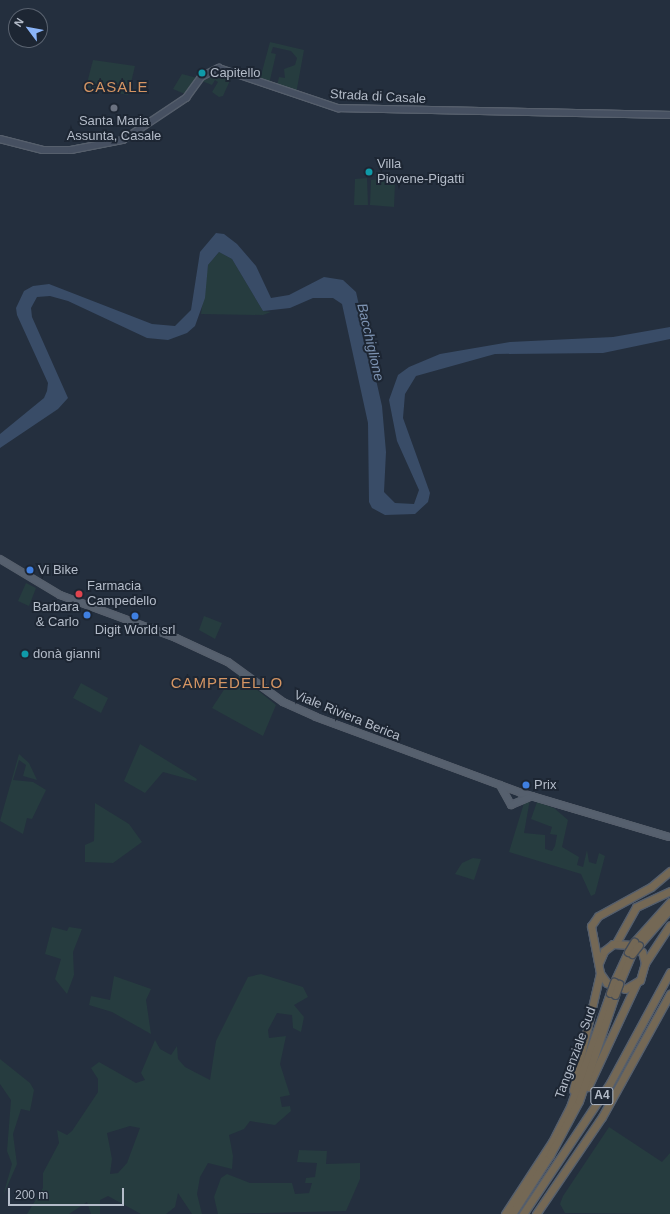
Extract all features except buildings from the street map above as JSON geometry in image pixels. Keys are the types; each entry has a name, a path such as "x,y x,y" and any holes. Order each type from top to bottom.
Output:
{"highway":[{"path":"662,878 670,866"},
{"path":"558,1130 583,1056 600,973 599,963 592,938 591,926 598,916 662,878 670,871"},
{"path":"599,963 613,945 636,907 670,891"},
{"name":"Tangenziale Sud","path":"512,1214 550,1155 579,1101 616,983 630,953 636,943 670,902"},
{"name":"Tangenziale Sud","path":"636,943 670,909"},
{"path":"579,1101 605,1054 636,984 643,975 645,963 670,925"},
{"path":"592,938 600,946 628,943 638,948 645,963"},
{"name":"A4","path":"523,1214 610,1084 670,972"},
{"path":"600,973 612,987 624,989 636,984"},
{"name":"Tangenziale Sud","path":"505,1214 558,1130 580,1083 613,994"},
{"name":"A4","path":"536,1214 602,1117 670,994"}],"main road":[{"name":"Viale Riviera Berica","path":"0,559 60,596 176,638 228,662 295,708 516,791 670,836"},
{"path":"500,785 511,805 532,796"},
{"path":"506,798 516,791 521,800"},
{"name":"Viale Riviera Berica","path":"661,834 670,840"}],"street":[{"name":"Strada di Casale","path":"0,139 27,147 71,150 123,140 186,98 201,77 219,68 338,108 670,115"}],"green space":[{"path":"270,42 304,50 296,94 277,86 279,77 285,78 284,69 295,65 297,58 291,51 273,47 271,53 276,54 270,80 274,85 260,79"},
{"path":"93,60 135,66 128,95 86,87"},
{"path":"221,73 232,76 223,96 219,97 212,92 218,82 215,80 212,85 202,81"},
{"path":"182,74 197,78 185,94 173,89"},
{"path":"367,178 368,205 354,205 355,179"},
{"path":"386,178 386,183 395,183 394,207 370,205 371,180"},
{"path":"219,252 232,259 263,311 271,312 263,315 201,314 208,265"},
{"path":"26,583 36,588 29,606 18,601"},
{"path":"204,616 222,623 215,639 199,630"},
{"path":"239,675 276,705 263,736 212,708 229,682 236,684"},
{"path":"81,683 108,698 101,713 73,698"},
{"path":"140,744 197,779 196,781 163,772 145,793 124,781"},
{"path":"19,754 29,763 37,780 23,776 26,765 19,760 13,780 33,782 46,790 32,819 27,818 23,834 0,821"},
{"path":"530,799 524,833 545,835 545,849 552,851 555,846 557,835 550,834 552,827 531,819 537,802 554,808 568,820 562,847 579,857 577,865 583,867 587,850 589,862 596,864 599,853 605,856 595,894 591,896 581,874 509,852 524,803"},
{"path":"95,803 129,824 142,842 113,863 85,862 85,845 94,841"},
{"path":"473,858 481,859 474,880 455,874 462,863"},
{"path":"52,927 67,931 69,927 82,929 73,952 74,975 67,994 55,979 61,959 45,954"},
{"path":"261,974 303,987 308,997 294,1005 304,1017 301,1032 293,1028 292,1015 277,1013 268,1030 269,1038 286,1036 280,1064 290,1095 280,1097 282,1107 290,1106 291,1111 275,1125 250,1121 244,1129 229,1135 233,1156 232,1169 208,1163 200,1177 197,1194 202,1214 192,1214 178,1193 175,1207 166,1214 141,1214 108,1196 100,1200 100,1214 91,1214 87,1202 69,1214 27,1214 43,1188 43,1173 59,1143 57,1130 67,1135 72,1131 98,1092 98,1079 91,1068 99,1062 136,1083 145,1080 141,1073 155,1040 160,1049 171,1055 177,1046 178,1059 185,1067 210,1080 216,1041 248,977","holes":["130,1126 140,1128 127,1163 118,1173 110,1174 112,1159 107,1133"]},
{"path":"114,976 151,989 146,1000 151,1034 112,1012 89,1005 91,996 110,1000"},
{"path":"0,1059 30,1083 34,1090 30,1111 21,1109 13,1134 17,1164 3,1196 12,1164 7,1151 11,1100 0,1084"},
{"path":"609,1127 662,1162 670,1153 670,1214 565,1213 560,1204 563,1196"},
{"path":"299,1150 327,1151 326,1164 360,1163 360,1179 346,1211 218,1214 214,1197 221,1178 227,1174 250,1183 292,1183 295,1194 309,1193 312,1183 305,1183 306,1178 315,1177 317,1163 297,1162"}],"water":[{"name":"Bacchiglione","path":"216,233 224,234 237,244 256,266 271,298 289,295 324,277 343,280 356,292 382,406 386,452 384,492 395,503 414,504 419,490 397,441 389,400 398,375 409,367 440,354 510,342 613,337 670,327 670,339 603,353 495,354 416,376 405,394 403,418 430,493 428,502 415,514 385,515 372,508 369,502 368,423 342,304 333,298 313,298 290,308 263,311 232,259 219,252 208,265 205,298 195,326 187,333 168,340 147,338 68,301 50,296 37,297 31,308 32,317 68,398 58,409 0,448 0,434 44,398 47,391 48,383 17,315 16,308 24,291 33,286 49,284 152,324 175,326 191,310 200,252"}],"place":[{"name":"Capitello","path":"202,73"},
{"name":"Santa Maria Assunta, Casale","path":"114,108"},
{"name":"Villa Piovene-Pigatti","path":"369,172"},
{"name":"Vi Bike","path":"30,570"},
{"name":"Farmacia Campedello","path":"79,594"},
{"name":"Barbara & Carlo","path":"87,615"},
{"name":"Digit World srl","path":"135,616"},
{"name":"donà gianni","path":"25,654"},
{"name":"Prix","path":"526,785"}],"district":[{"name":"CASALE","path":"116,87"},
{"name":"CAMPEDELLO","path":"227,683"}]}
